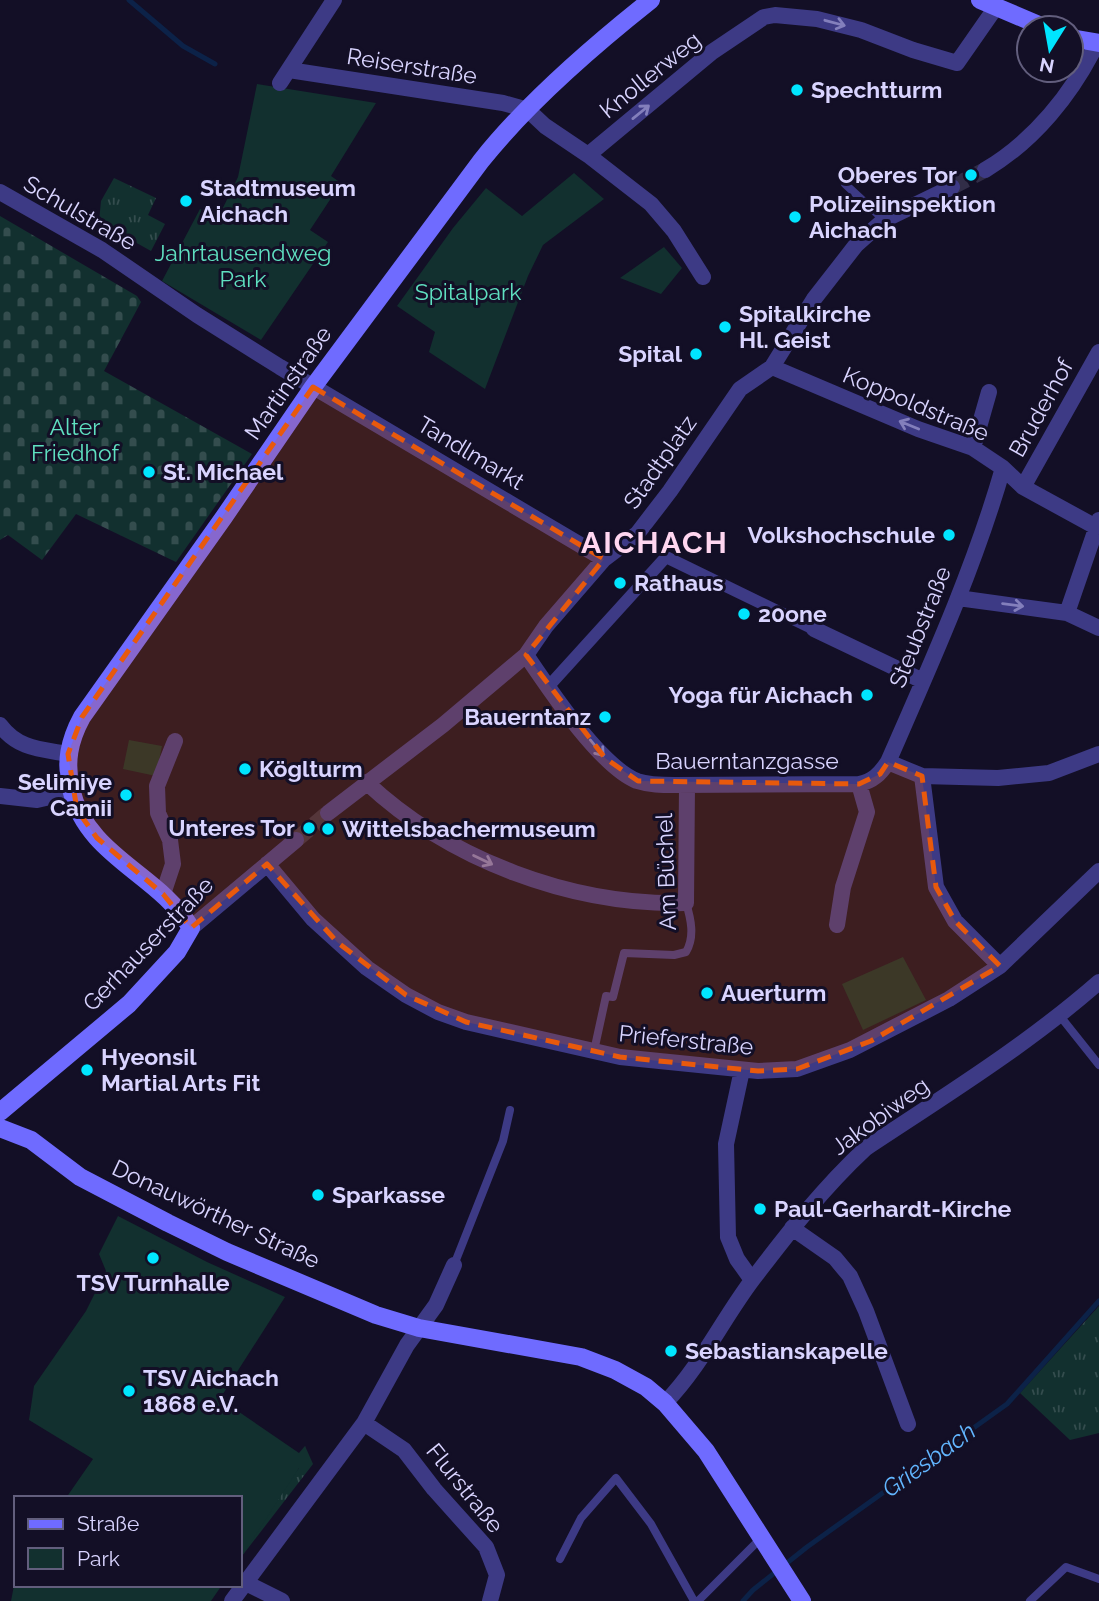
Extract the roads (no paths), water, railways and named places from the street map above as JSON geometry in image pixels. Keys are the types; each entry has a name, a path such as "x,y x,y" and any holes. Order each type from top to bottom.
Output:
{"main road":[{"name":"Martinstraße","path":"191,928 183,914 163,894 97,838 77,810 68,774 72,735 94,697 224,517 313,387 500,136 651,0"},
{"path":"988,3 1015,15"},
{"name":"Gerhauserstraße","path":"0,1112 129,1004 177,951 191,928"},
{"name":"Donauwörther Straße","path":"0,1128 31,1140 80,1177 227,1252 376,1315 419,1328 581,1357 636,1381 665,1403 706,1451 802,1601"}],"street":[{"name":"Reiserstraße","path":"334,0 285,77 503,103 528,110"},
{"name":"Knollerweg","path":"588,155 712,52 764,17 775,15 817,19 862,30 957,63 988,3"},
{"path":"985,170 1005,159 1032,134 1078,80 1098,43"},
{"path":"528,110 545,126 588,155 651,204 674,231 703,277"},
{"name":"Stadtplatz","path":"328,813 443,725 526,655 546,626 604,559 637,534 740,389 772,367 838,266 884,220 952,187"},
{"name":"Schulstraße","path":"0,192 102,250 313,387"},
{"name":"Bruderhof","path":"1023,487 1099,352"},
{"name":"Koppoldstraße","path":"772,367 918,429 973,448 1003,468 1023,487 1097,524"},
{"name":"Tandlmarkt","path":"313,387 604,559"},
{"path":"973,448 989,393"},
{"name":"Steubstraße","path":"888,762 958,598 1003,468"},
{"path":"1067,613 1097,524"},
{"path":"548,687 666,557 923,681"},
{"path":"958,598 1067,613 1099,628"},
{"name":"Bauerntanzgasse","path":"526,655 605,758 622,773 638,781 652,785 859,784 869,782 880,774 888,762"},
{"path":"0,725 22,745 68,754"},
{"path":"163,894 173,864 170,840 158,813 157,786 175,741"},
{"path":"888,762 922,776 998,778 1049,773 1099,754"},
{"path":"922,776 936,887 956,921 1000,966"},
{"path":"366,782 391,807 426,831 508,872 565,888 622,899 686,903"},
{"name":"Bauerntanzgasse","path":"838,925 843,887 867,812 859,784"},
{"name":"Am Büchel","path":"686,903 687,785"},
{"path":"0,796 37,800 72,792"},
{"path":"267,864 296,839"},
{"name":"Prieferstraße","path":"267,864 307,912 367,968 405,995 438,1012 466,1023 594,1051 662,1062 742,1070 797,1069 850,1050 948,999 1000,966 1099,871"},
{"name":"Gerhauserstraße","path":"191,928 267,864"},
{"name":"Jakobiweg","path":"665,1403 682,1385 752,1280 792,1228 824,1190 866,1148 980,1074 1060,1016 1099,982"},
{"path":"742,1070 726,1144 728,1237 737,1259 752,1280"},
{"path":"792,1228 835,1258 850,1276 866,1311 908,1424"},
{"path":"232,1601 364,1423 401,1354 436,1306 454,1265"},
{"name":"Flurstraße","path":"364,1423 404,1450 434,1489 486,1547 496,1575 490,1601"},
{"path":"246,1583 282,1601"}],"lane":[{"path":"845,184 884,220"},
{"name":"Am Büchel","path":"594,1051 606,996 613,997 624,953 674,955 686,952 692,943 686,903"},
{"path":"1060,1016 1099,1065"},
{"path":"454,1265 503,1141 510,1110"},
{"path":"560,1559 581,1518 616,1478 651,1524 696,1601 766,1543"},
{"path":"1030,1601 1066,1567 1099,1579"}],"waterway":[{"path":"129,0 183,46 215,64"},
{"name":"Griesbach","path":"743,1601 807,1547 1007,1404 1099,1301"}],"tunnel":[{"path":"952,187 985,170"},
{"path":"296,840 328,813"}],"place":[{"name":"Spechtturm","path":"797,90"},
{"name":"Oberes Tor","path":"971,175"},
{"name":"Stadtmuseum Aichach","path":"186,201"},
{"name":"Polizeiinspektion Aichach","path":"795,217"},
{"name":"Spitalkirche Hl. Geist","path":"725,327"},
{"name":"Spital","path":"696,354"},
{"name":"St. Michael","path":"149,472"},
{"name":"Volkshochschule","path":"949,535"},
{"name":"Rathaus","path":"620,583"},
{"name":"20one","path":"744,614"},
{"name":"Yoga für Aichach","path":"867,695"},
{"name":"Bauerntanz","path":"605,717"},
{"name":"Köglturm","path":"245,769"},
{"name":"Selimiye Camii","path":"126,795"},
{"name":"Unteres Tor","path":"309,828"},
{"name":"Wittelsbachermuseum","path":"328,829"},
{"name":"Auerturm","path":"707,993"},
{"name":"Hyeonsil Martial Arts Fit","path":"87,1070"},
{"name":"Sparkasse","path":"318,1195"},
{"name":"Paul-Gerhardt-Kirche","path":"760,1209"},
{"name":"TSV Turnhalle","path":"153,1258"},
{"name":"Sebastianskapelle","path":"671,1351"},
{"name":"TSV Aichach 1868 e.V.","path":"129,1391"}],"district":[{"name":"AICHACH","path":"655,543"}],"park label":[{"name":"Jahrtausendweg Park","path":"243,266"},
{"name":"Spitalpark","path":"468,292"},
{"name":"Alter Friedhof","path":"75,440"}]}
